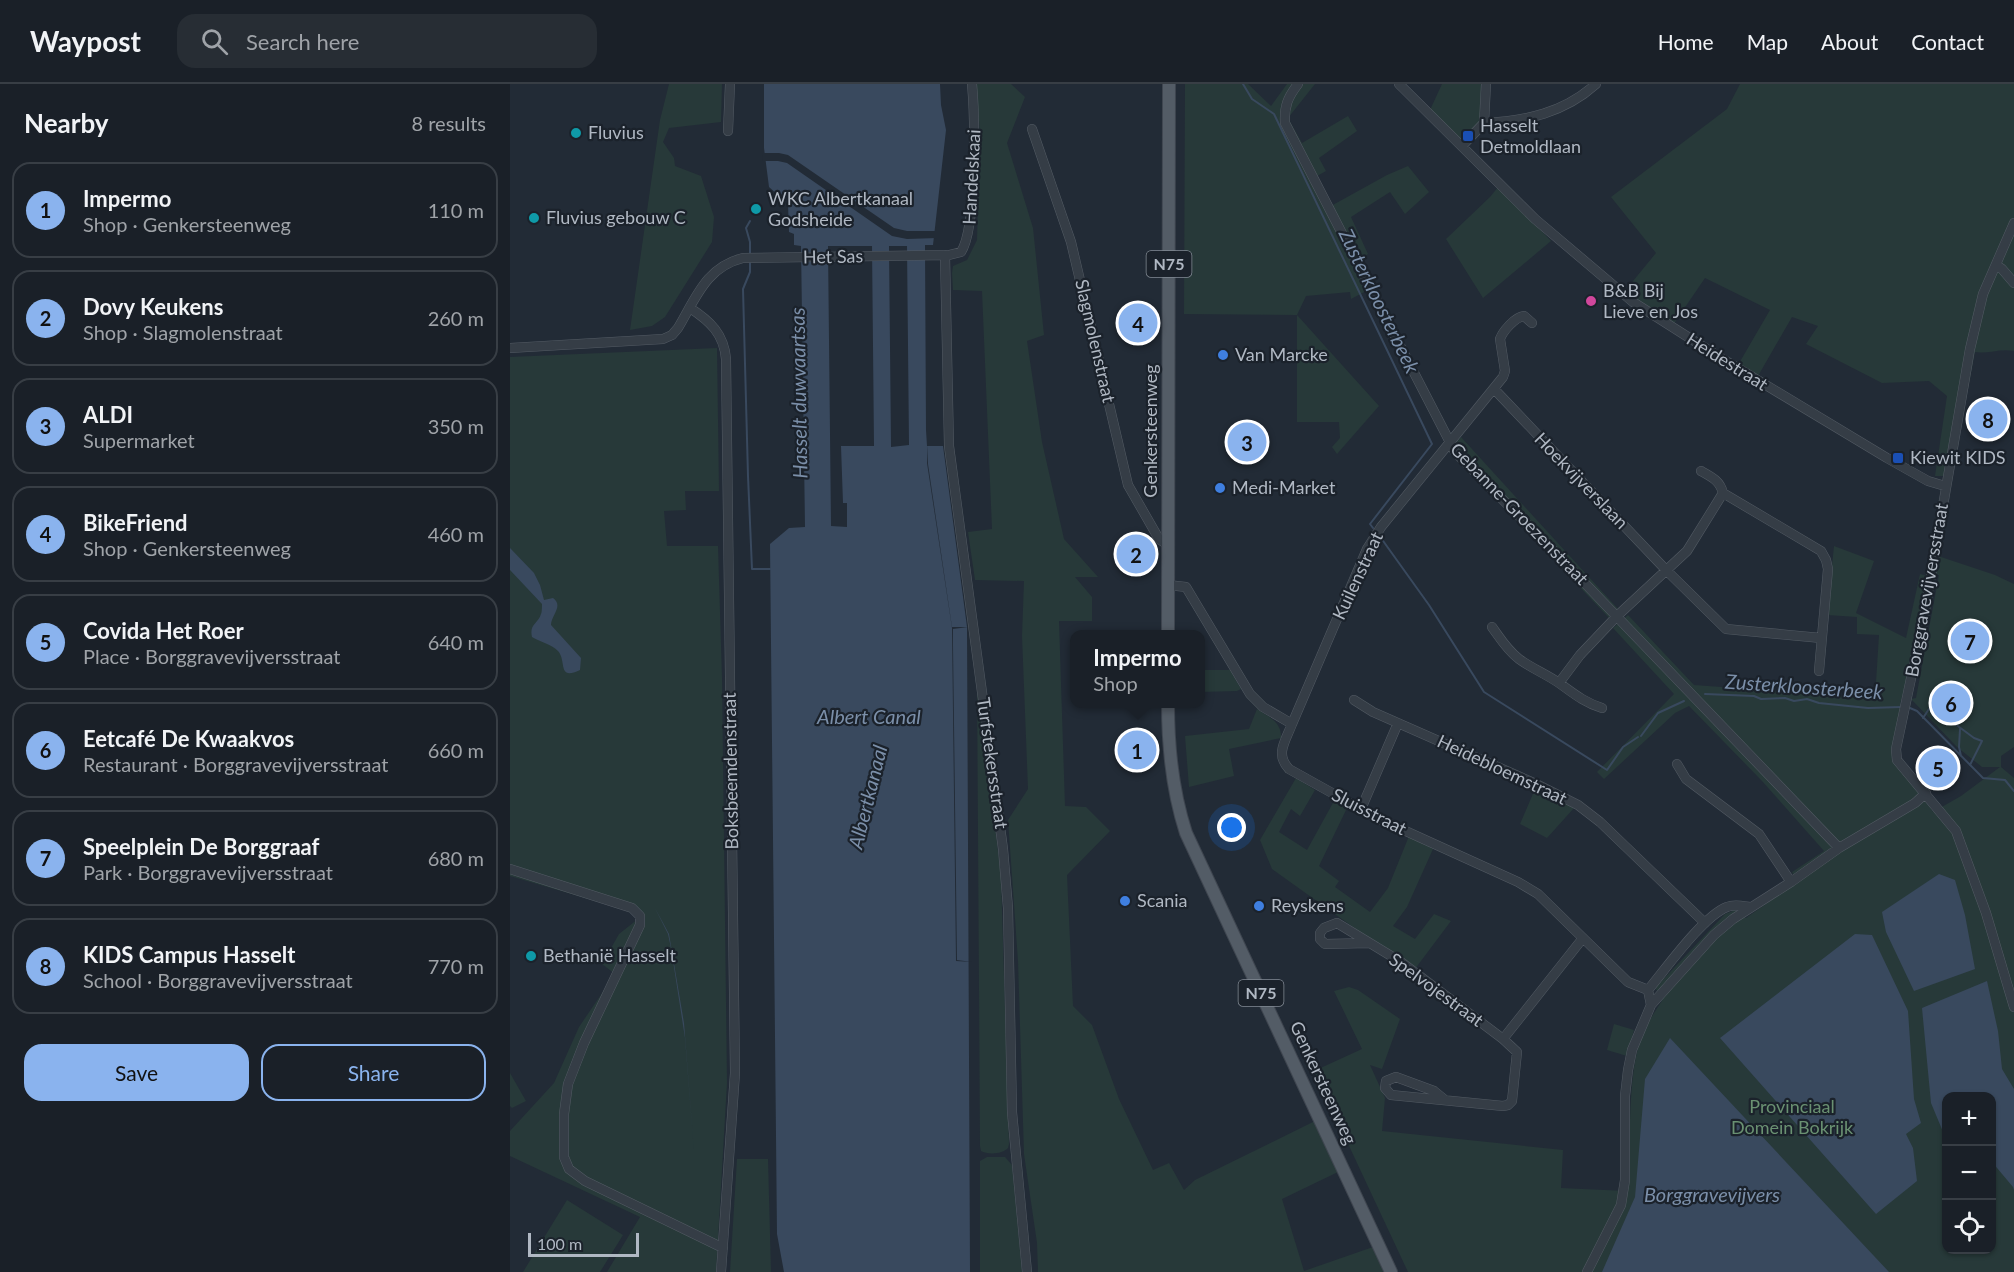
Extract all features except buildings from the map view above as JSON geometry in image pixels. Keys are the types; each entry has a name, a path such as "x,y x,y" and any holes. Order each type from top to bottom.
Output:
{"main road":[{"name":"Genkersteenweg","path":"1168,630 1169,84"},
{"name":"Genkersteenweg","path":"1168,708 1168,742 1172,780 1186,833 1391,1272"}],"street":[{"path":"728,131 730,84"},
{"name":"Handelskaai","path":"941,255 961,252 969,235 975,131 972,84"},
{"name":"Gebanne-Groezenstraat","path":"1298,84 1287,99 1284,112 1285,123 1455,452 1617,616 1839,848"},
{"name":"Heidestraat","path":"1399,84 1536,219 1633,302 1730,364 1896,464 1928,481 1946,486"},
{"path":"1462,146 1484,123 1486,84"},
{"path":"1484,123 1512,122 1558,110 1573,102 1596,84"},
{"name":"Slagmolenstraat","path":"1032,129 1071,242 1128,484 1159,539 1168,545"},
{"name":"Borggravevijversstraat","path":"2014,223 1983,294 1970,349 1923,622 1896,749 1897,760 1956,831 1986,913 2014,1007"},
{"name":"Het Sas","path":"690,308 704,283 722,266 743,258 941,255"},
{"name":"Turfstekersstraat","path":"941,255 949,446 1003,849 1008,908 1012,1112 1027,1272"},
{"path":"1996,265 2014,283"},
{"path":"510,348 663,339 672,335 690,308"},
{"name":"Boksbeemdenstraat","path":"690,308 714,326 725,347 726,359 735,1073 722,1272"},
{"path":"1449,442 1495,390 1503,377 1505,371 1500,339 1502,334 1519,317 1524,316 1532,323"},
{"name":"Hoekvijverslaan","path":"1495,390 1667,571 1726,629 1821,638"},
{"name":"Kuilenstraat","path":"1292,724 1367,549 1381,527 1449,442"},
{"path":"1701,471 1717,480 1723,493 1821,551 1828,569 1819,670"},
{"path":"1559,683 1580,655 1617,616 1687,551 1723,493"},
{"path":"1168,585 1186,587 1250,694 1263,707 1292,724"},
{"path":"1492,627 1510,651 1520,660 1559,683 1572,694 1602,708"},
{"name":"Heidebloemstraat","path":"1354,700 1373,712 1534,783 1578,806 1600,822 1705,923"},
{"path":"1361,809 1398,723"},
{"name":"Sluisstraat","path":"1292,724 1281,752 1283,762 1289,769 1361,809 1518,882 1538,894 1628,982 1648,990"},
{"path":"1677,764 1686,779 1760,834 1791,882"},
{"path":"1587,1272 1622,1204 1625,1180 1625,1096 1628,1070 1632,1050 1652,1005 1714,935 1750,907 1926,794"},
{"path":"510,869 632,908 640,915 640,926 584,1042 568,1084 564,1114 564,1157 569,1169 573,1174 723,1248"},
{"path":"1652,1005 1648,990 1705,923 1726,907 1739,905 1750,907"},
{"name":"Spelvojestraat","path":"1369,943 1346,942 1328,945 1320,939 1320,933 1324,928 1337,923 1401,962 1517,1052 1512,1101 1508,1105 1503,1106 1391,1095 1385,1088 1386,1081 1396,1077 1434,1091 1445,1100"},
{"name":"Spelvojestraat","path":"1503,1039 1583,938"}],"green space":[{"path":"669,84 722,84 721,122 669,128 663,142 674,158 675,166 701,176 714,217 712,242 665,317 652,326 630,330 660,120"},
{"path":"976,84 1011,84 1025,97 1007,143 1033,228 1044,335 1027,341 1042,442 1064,539 1098,577 1075,577 1092,597 1092,621 1059,621 1065,806 1086,807 1110,831 1067,875 1073,1006 1092,1025 1119,1099 1153,1170 1169,1163 1184,1190 1195,1180 1315,1121 1338,1172 1282,1199 1304,1271 1373,1247 1384,1272 1038,1272 1037,1243 1024,1154 1018,961 1008,820 1028,789 1022,636 1024,581 975,580 968,532 992,529 982,291 953,290 952,273 953,266 967,260 977,240 980,133"},
{"path":"1185,84 1248,84 1271,106 1287,84 1315,84 1288,118 1302,143 1348,116 1357,131 1319,158 1326,171 1310,180 1368,290 1351,299 1350,292 1306,296 1297,315 1184,314"},
{"path":"1442,84 1482,84 1480,123 1462,140 1430,110"},
{"path":"1740,84 2014,84 2014,351 1975,352 1951,476 1935,476 1947,396 1929,381 1882,383 1806,344 1818,326 1792,317 1758,376 1738,365 1770,310 1705,278 1673,325 1624,292 1656,253 1611,197 1727,109"},
{"path":"1408,166 1429,192 1405,214 1390,192 1351,217 1368,254 1362,258 1331,206"},
{"path":"1499,186 1551,241 1483,298 1446,239"},
{"path":"1297,315 1379,406 1337,454 1332,447 1340,438 1339,422 1297,422"},
{"path":"717,348 719,491 685,491 686,510 664,511 667,546 718,546 727,1083 716,1272 607,1272 640,1217 510,1156 510,1131 554,1083 579,1027 615,974 602,964 619,934 643,915 510,876 510,357"},
{"path":"1461,437 1619,610 1610,619 1450,450"},
{"name":"Provinciaal Domein Bokrijk","path":"1834,546 1874,561 1856,613 1906,638 1920,574 1928,576 1914,655 1901,700 1893,749 1933,812 1961,796 2000,767 1982,767 1957,747 1911,699 1916,698 1939,575 1935,575 1938,556 1995,575 2014,584 2014,747 2001,756 2001,767 2014,778 2014,1272 1408,1272 1314,1071 1362,1049 1334,991 1349,987 1358,990 1400,1019 1382,1069 1370,1065 1385,1098 1382,1131 1563,1150 1561,1188 1626,1191 1634,1067 1644,1031 1663,999 1655,988 1725,914 1735,910 1746,918 1797,882 1792,872 1824,851 1762,781 1689,706 1675,713 1604,779 1597,772 1674,694 1613,628 1628,615 1694,685 1875,698 1879,635 1857,634 1857,617 1827,615"},
{"path":"1205,670 1230,670 1241,689 1205,692"},
{"path":"977,678 1001,876 1009,1144 1006,1150 999,1153 981,1151 980,1146"},
{"path":"1257,709 1277,724 1281,738 1229,749 1234,776 1189,787 1185,736 1249,729"},
{"path":"1296,778 1315,790 1300,816 1291,809 1279,832 1307,850 1334,801 1347,808 1319,866 1339,881 1335,887 1370,912 1388,888 1409,836 1433,849 1407,907 1393,926 1415,939 1434,914 1451,921 1415,969 1402,957 1360,932 1272,869 1260,840"},
{"path":"1535,789 1574,808 1547,838 1520,824"},
{"path":"1614,1024 1634,1030 1627,1056 1607,1050"},
{"path":"510,1073 526,1101 512,1108 510,1106"},
{"path":"987,1157 1005,1157 1012,1165 1022,1272 980,1272 980,1161"},
{"path":"737,1159 768,1159 771,1272 730,1272"},
{"path":"567,1200 623,1235 600,1272 523,1272"}],"water":[{"name":"Albert Canal","path":"764,84 940,84 946,130 933,245 925,245 926,430 927,446 943,446 967,627 970,1272 784,1272 777,1234 770,544 789,528 805,527 801,246 794,245 794,234 789,232 788,204 769,187 764,148","holes":["828,246 872,246 874,446 841,446 843,503 847,503 847,527 831,526","889,246 907,246 909,445 891,447"]},
{"path":"510,548 534,573 544,600 553,598 556,601 557,607 551,625 581,658 580,670 573,673 565,671 558,651 532,637 532,629 540,617 542,604 510,570"},
{"path":"1939,874 1955,880 1965,915 1975,969 1914,991 1886,932 1882,912"},
{"path":"655,908 669,934 684,1023 694,1151 685,1038 671,948 668,934"},
{"path":"1855,934 1872,935 1908,1011 1914,1099 1921,1123 1906,1134 1913,1148 1917,1181 1876,1214 1720,1038"},
{"path":"1987,981 1998,1031 2002,1069 2014,1089 2014,1190 1996,1167 1996,1092 1942,1092 1942,1129 1931,1103 1922,1008"},
{"name":"Borggravevijvers","path":"1670,1038 1889,1272 1602,1272 1635,1197 1645,1079"}],"pier":[{"path":"762,153 788,155 894,228 907,231 937,231 937,238 907,239 892,236 787,163 763,161"},
{"path":"927,445 952,627 968,627 953,629 953,646 957,960 972,962 956,961 952,628 927,463"}],"waterway":[{"name":"Zusterkloosterbeek","path":"1243,84 1252,99 1274,114 1432,444 1370,524 1373,528"},
{"path":"750,221 746,228 750,242 750,255"},
{"path":"750,261 750,272 743,289 752,569 770,569"},
{"name":"Zusterkloosterbeek","path":"1381,538 1429,605 1484,692 1607,770 1623,747 1638,737"},
{"name":"Zusterkloosterbeek","path":"1705,694 1754,696 1761,699 1785,698 1794,701 1807,699 1819,703 1868,708 1901,707"},
{"name":"Zusterkloosterbeek","path":"1641,736 1658,713 1684,701"},
{"path":"1923,718 1931,706 1974,738 1982,741 1970,765"},
{"name":"Zusterkloosterbeek","path":"1910,708 1917,711 1983,778 2005,780 2014,791"},
{"path":"1960,729 1961,756"}],"place":[{"name":"Fluvius","path":"576,133"},
{"name":"Hasselt Detmoldlaan","path":"1468,136"},
{"name":"WKC Albertkanaal Godsheide","path":"756,209"},
{"name":"Fluvius gebouw C","path":"534,218"},
{"name":"B&B Bij Lieve en Jos","path":"1591,301"},
{"name":"BikeFriend","path":"1138,323"},
{"name":"Van Marcke","path":"1223,355"},
{"name":"KIDS Campus Hasselt","path":"1988,419"},
{"name":"ALDI","path":"1247,442"},
{"name":"Kiewit KIDS","path":"1898,458"},
{"name":"Medi-Market","path":"1220,488"},
{"name":"Dovy Keukens","path":"1136,554"},
{"name":"Speelplein De Borggraaf","path":"1970,641"},
{"name":"Eetcafé De Kwaakvos","path":"1951,703"},
{"name":"Impermo","path":"1137,750"},
{"name":"Covida Het Roer","path":"1938,768"},
{"name":"Scania","path":"1125,901"},
{"name":"Reyskens","path":"1259,906"},
{"name":"Bethanië Hasselt","path":"531,956"}],"water label":[{"name":"Hasselt duwvaartsas","path":"799,393"},
{"name":"Albertkanaal","path":"868,797"}]}
